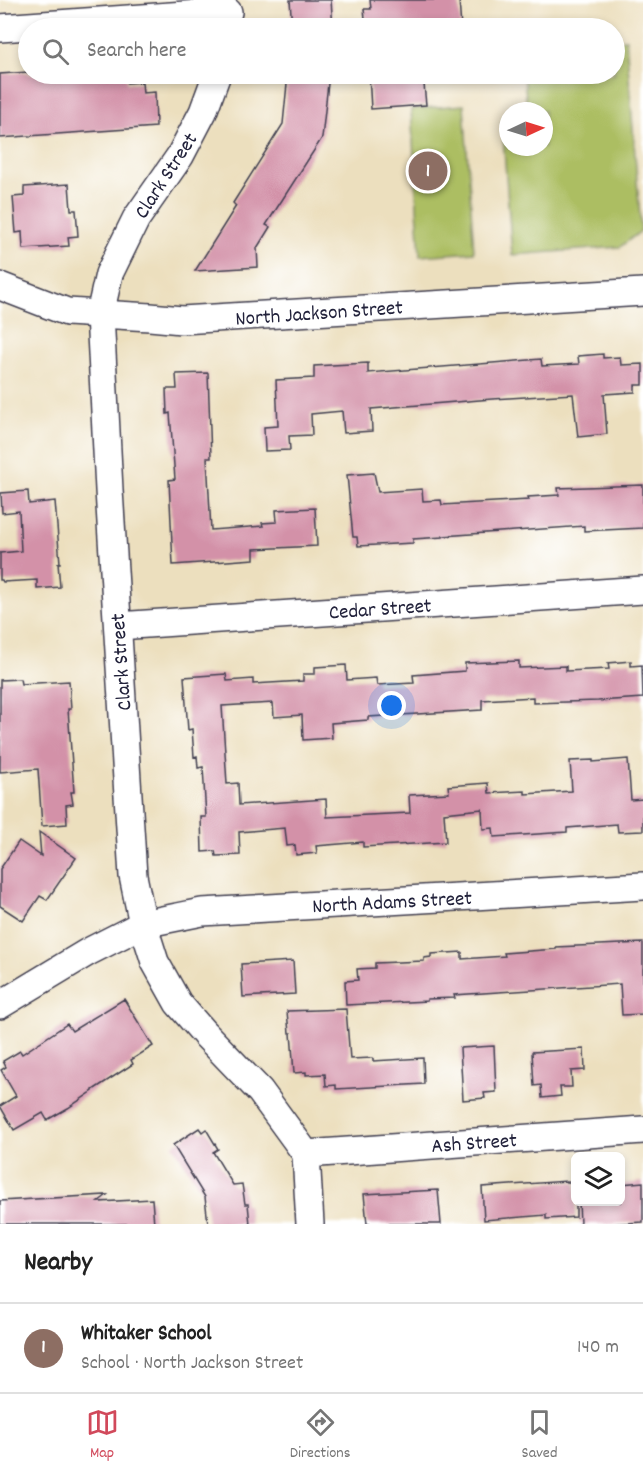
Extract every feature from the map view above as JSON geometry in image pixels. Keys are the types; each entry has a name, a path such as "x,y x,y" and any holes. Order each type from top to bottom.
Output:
{"street":[{"path":"151,18 226,13"},
{"path":"0,28 18,27"},
{"name":"Clark Street","path":"214,84 204,112 180,156 136,219 109,274 100,314 133,876 143,924 155,962 178,1003 260,1091 306,1154"},
{"name":"North Jackson Street","path":"0,286 67,312 192,320 643,292"},
{"name":"Cedar Street","path":"118,626 643,590"},
{"name":"North Adams Street","path":"0,1005 79,956 143,924 202,912 643,886"},
{"name":"Ash Street","path":"306,1154 643,1130"},
{"path":"306,1154 310,1224"}],"green space":[{"path":"626,39 641,231 620,247 512,255 504,156 553,156 553,102 526,102 525,84 625,84"},
{"path":"464,105 474,252 420,256 411,109"}],"building":[{"path":"290,0 331,0 332,18 291,18"},
{"path":"370,0 459,0 460,18 365,18 364,9 371,9"},
{"path":"18,73 18,84 142,84 143,93 155,92 156,127 0,138 0,74"},
{"path":"287,84 328,84 322,138 266,225 270,227 257,248 258,267 195,271 236,206 233,203 283,124"},
{"path":"370,84 424,84 426,105 371,109"},
{"path":"69,184 71,210 76,210 78,236 68,237 69,246 23,249 22,232 16,233 13,197 24,196 24,187"},
{"path":"603,354 603,358 620,357 621,365 643,364 643,385 635,385 635,392 604,394 607,434 578,437 573,394 371,409 372,431 344,433 342,411 311,414 312,435 289,436 290,450 265,451 264,427 278,426 276,380 314,378 314,366 368,363 368,373 541,359 542,366 579,364 578,356"},
{"path":"208,373 211,458 207,458 211,530 263,526 262,523 277,522 276,510 315,508 317,546 254,549 254,559 173,565 169,480 175,479 166,389 177,389 176,374"},
{"path":"374,473 378,492 422,489 423,501 441,500 442,505 529,500 528,497 559,495 558,488 643,485 643,528 584,531 584,526 443,536 413,539 413,543 358,546 357,537 353,537 347,475"},
{"path":"28,491 29,504 55,501 60,587 37,589 37,580 3,582 0,580 0,553 21,551 19,511 2,513 1,493"},
{"path":"519,661 519,668 566,666 566,671 609,669 608,663 631,661 631,666 642,665 643,698 533,703 533,697 482,700 482,710 368,717 368,720 331,723 332,738 303,740 302,715 274,717 273,703 222,706 227,784 238,783 239,805 326,799 327,817 410,813 409,795 449,793 448,786 488,783 489,793 525,791 525,794 572,791 570,761 628,759 631,800 643,799 643,831 618,832 617,824 567,828 567,832 494,837 493,828 483,829 482,809 444,813 446,842 363,847 363,842 316,846 317,853 296,855 295,845 287,846 285,828 239,832 240,855 216,856 215,851 202,852 201,817 206,817 203,767 198,768 197,756 194,757 192,729 188,730 184,677 226,674 227,681 253,679 253,684 303,681 303,674 315,674 315,667 346,665 347,680 376,678 377,685 414,683 413,675 465,671 465,663"},
{"path":"20,679 21,684 69,681 71,709 68,709 74,792 71,792 73,804 66,805 67,824 42,826 38,769 0,772 0,680"},
{"path":"39,832 76,858 47,900 40,896 23,921 0,906 0,869 19,841 41,856"},
{"path":"643,943 643,1014 622,1015 620,984 454,995 455,998 427,999 427,1001 346,1005 345,981 358,980 357,969 375,968 375,963 424,961 424,958 431,957 431,954 462,952 462,959 505,956 504,953 556,949 556,947"},
{"path":"293,961 295,994 243,997 241,964"},
{"path":"124,999 153,1046 131,1060 133,1064 68,1108 47,1120 43,1113 14,1130 0,1106 16,1096 1,1070 6,1067 3,1061 20,1051 22,1054 67,1024 72,1031"},
{"path":"346,1009 350,1059 373,1058 373,1061 423,1058 424,1084 336,1089 336,1085 326,1086 325,1074 294,1073 287,1011"},
{"path":"494,1046 496,1092 484,1093 485,1098 463,1100 460,1048"},
{"path":"584,1049 585,1070 571,1071 572,1087 560,1087 561,1096 542,1098 541,1085 534,1086 532,1052"},
{"path":"199,1128 202,1132 206,1129 218,1149 213,1152 233,1185 242,1184 245,1204 248,1204 250,1224 208,1224 205,1197 173,1145"},
{"path":"571,1182 571,1206 576,1206 576,1217 546,1219 546,1215 484,1220 482,1187"},
{"path":"643,1182 643,1222 580,1224 579,1206 625,1206 625,1184"},
{"path":"438,1190 441,1224 367,1224 364,1194"},
{"path":"107,1195 98,1202 152,1199 154,1224 0,1224 0,1201"}],"place":[{"name":"Whitaker School","path":"428,171"}]}
